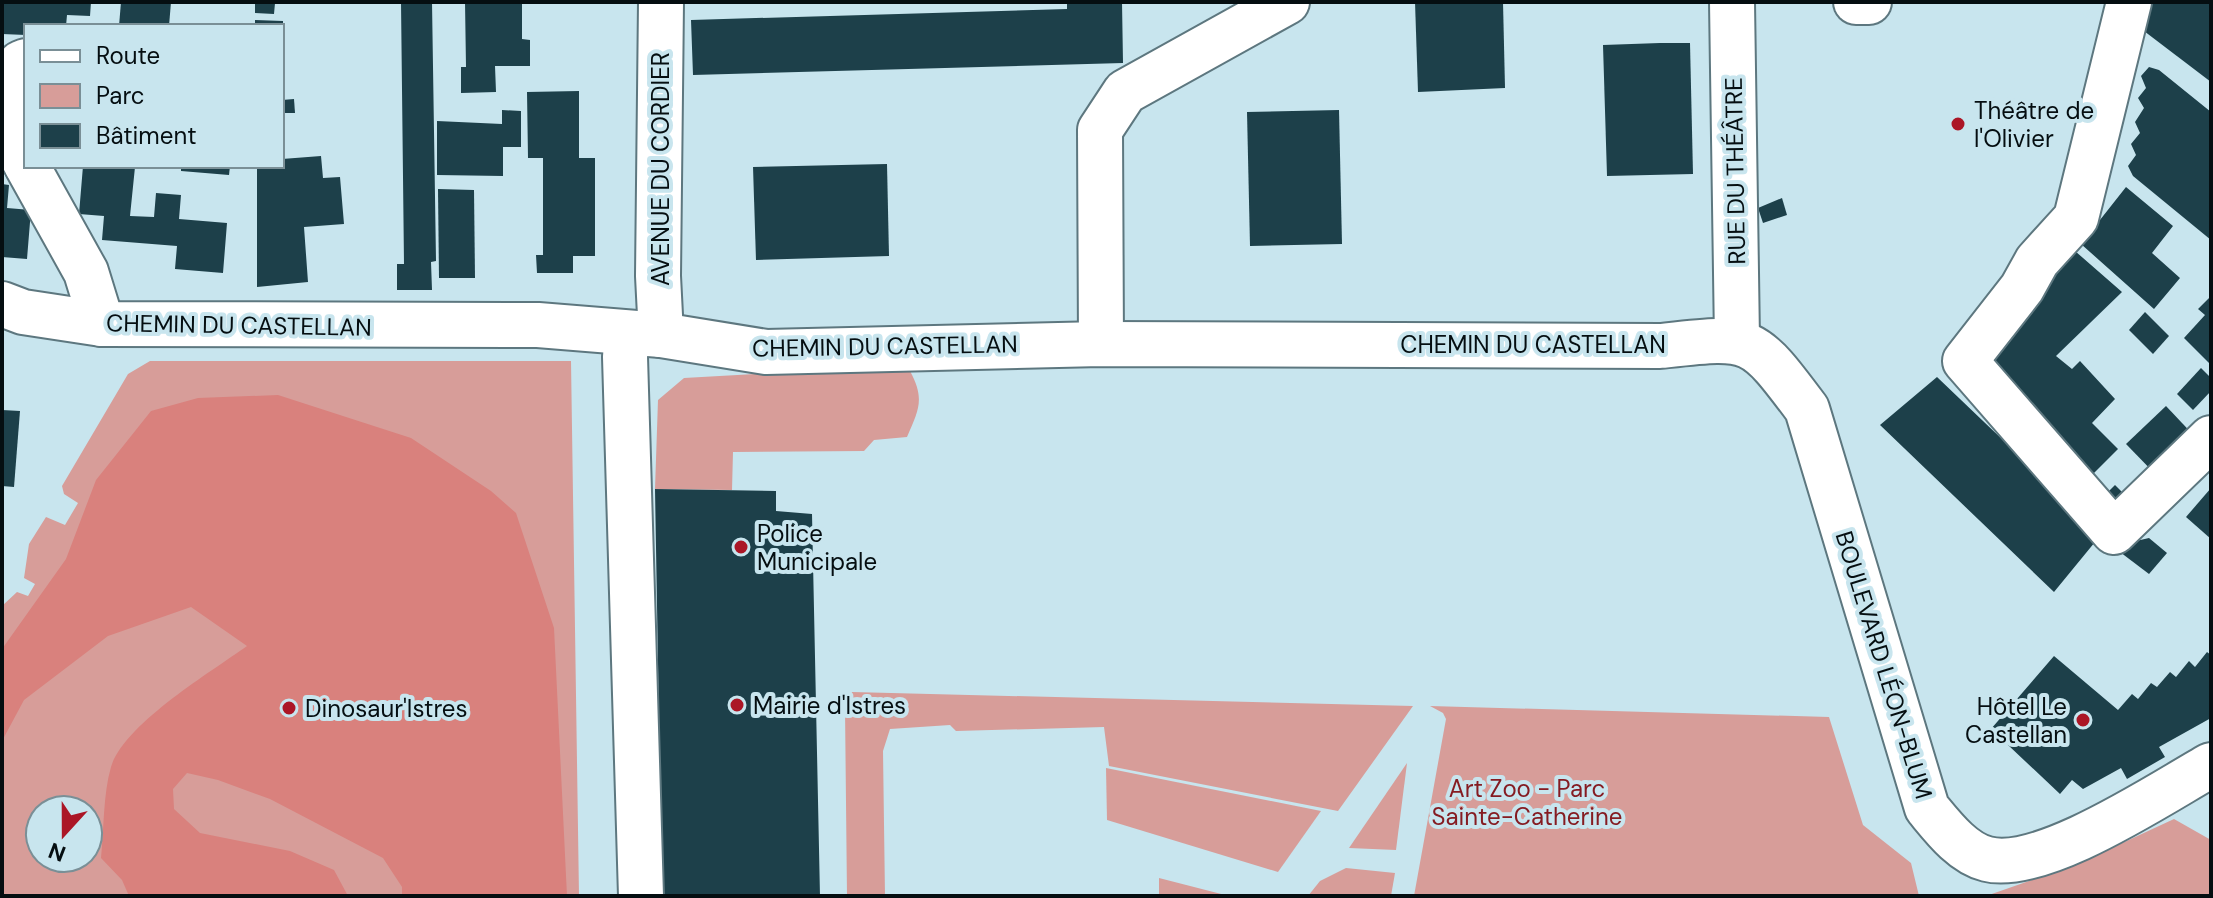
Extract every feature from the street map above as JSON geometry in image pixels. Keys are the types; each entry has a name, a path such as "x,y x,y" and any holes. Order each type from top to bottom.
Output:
{"street":[{"name":"AVENUE DU CORDIER","path":"641,896 625,357 644,335 658,276 661,2"},
{"path":"1101,344 1100,130 1125,92 1287,2"},
{"name":"RUE DU THÉÂTRE","path":"1732,2 1752,349"},
{"path":"1856,2 1869,2"},
{"path":"2129,2 2076,218 2037,261 2022,288 1965,361 2114,532 2211,438"},
{"path":"24,62 21,63 10,135 24,160"},
{"path":"29,168 86,272 102,324"},
{"name":"CHEMIN DU CASTELLAN","path":"2,304 23,312 102,324 538,325 644,335 766,352 1101,344 1752,349"},
{"name":"BOULEVARD LÉON-BLUM","path":"1752,349 1807,409 1927,808 1958,843 1986,859 2023,860 2059,848 2211,765"}],"green space":[{"name":"Dinosaur'Istres","path":"150,361 571,361 579,896 2,896 2,606 17,592 28,596 35,584 24,578 29,544 46,517 65,525 78,503 64,494 62,486 128,374"},
{"path":"879,367 910,371 915,381 919,404 907,437 874,440 864,451 733,452 732,490 655,489 658,400 684,378"},
{"path":"852,692 1413,706 1338,811 1109,766 1104,727 956,731 950,725 890,729 883,751 885,896 847,896 845,708"},
{"name":"Art Zoo - Parc Sainte-Catherine","path":"1430,706 1829,717 1863,825 1911,863 1919,896 1414,896 1446,719 1443,713"},
{"path":"1407,763 1396,850 1349,848"},
{"path":"1106,768 1321,811 1278,872 1107,820"},
{"path":"2174,819 2211,840 2211,896 1986,896 2075,865"},
{"path":"1346,868 1395,873 1391,896 1308,896 1320,881"},
{"path":"1159,878 1229,896 1159,896"}],"shaded area":[{"name":"Dinosaur'Istres","path":"278,395 411,438 491,491 516,513 554,628 567,896 402,896 402,887 383,858 270,799 218,780 187,773 173,789 174,809 200,833 290,851 334,870 348,896 129,896 122,880 104,861 105,800 111,767 119,751 150,717 247,646 191,607 108,636 24,700 2,741 2,649 66,559 96,480 151,411 198,398"}],"building":[{"path":"2,2 91,2 90,16 67,15 66,24 24,24 24,35 2,34"},
{"path":"121,2 171,2 169,24 119,24"},
{"path":"401,2 432,2 436,261 431,262 432,290 397,290 397,264 404,264"},
{"path":"465,2 522,2 522,39 530,40 530,66 495,66 496,92 461,93 461,67 466,67"},
{"path":"1067,2 1122,2 1123,63 693,75 691,20 1067,9"},
{"path":"1415,2 1503,2 1505,88 1418,92"},
{"path":"2148,2 2211,2 2211,82 2144,31"},
{"path":"255,3 275,3 274,14 255,13"},
{"path":"255,20 283,21 283,24 255,24"},
{"path":"1690,43 1693,174 1607,176 1603,45"},
{"path":"2149,67 2159,70 2211,112 2211,240 2133,176 2128,166 2136,155 2131,144 2140,133 2135,122 2144,108 2138,98 2146,88 2141,76"},
{"path":"579,91 579,158 595,158 595,256 573,256 573,273 537,273 536,255 543,255 543,158 528,158 527,92"},
{"path":"294,99 295,113 284,113 284,100"},
{"path":"502,110 521,111 521,147 503,147 503,176 437,175 437,121 502,124"},
{"path":"1339,110 1342,244 1250,246 1247,112"},
{"path":"321,156 323,178 340,177 344,224 304,227 308,282 257,287 257,168 284,168 284,159"},
{"path":"887,164 889,256 756,260 753,167"},
{"path":"83,168 135,168 130,216 154,217 156,193 181,195 179,219 227,223 223,273 175,269 177,246 102,240 104,216 79,214"},
{"path":"181,168 230,168 229,175 181,171"},
{"path":"2,184 9,185 7,208 31,210 27,259 2,257"},
{"path":"2126,187 2173,226 2152,253 2180,278 2154,309 2081,244"},
{"path":"438,189 474,190 475,278 439,278"},
{"path":"1782,198 1787,215 1763,223 1758,208"},
{"path":"2075,251 2122,292 2056,356 2072,369 2080,361 2115,399 2092,423 2118,449 2085,482 1986,355"},
{"path":"2211,296 2211,365 2184,338 2205,315 2198,309"},
{"path":"2145,312 2169,336 2153,354 2129,330"},
{"path":"2201,368 2211,378 2211,391 2193,410 2177,394"},
{"path":"1937,377 2073,507 2104,531 2054,592 1880,425"},
{"path":"2166,406 2199,441 2160,479 2126,444"},
{"path":"2,410 20,411 14,487 2,486"},
{"path":"2115,485 2134,504 2101,499"},
{"path":"2211,488 2211,539 2186,517"},
{"name":"Mairie d'Istres","path":"655,489 776,491 776,511 812,514 820,896 662,896"},
{"path":"2149,538 2167,553 2149,574 2116,549 2119,545"},
{"name":"Hôtel Le Castellan","path":"2207,652 2211,655 2211,718 2159,747 2165,757 2127,779 2121,768 2083,789 2072,780 2060,794 1991,729 2054,656 2118,710 2132,694 2138,699 2151,683 2157,687 2170,672 2176,677 2189,661 2195,667"}],"place":[{"name":"Théâtre de l'Olivier","path":"1958,124"},
{"name":"Police Municipale","path":"741,547"},
{"name":"Mairie d'Istres","path":"737,705"},
{"name":"Dinosaur'Istres","path":"289,708"},
{"name":"Hôtel Le Castellan","path":"2083,720"}]}
